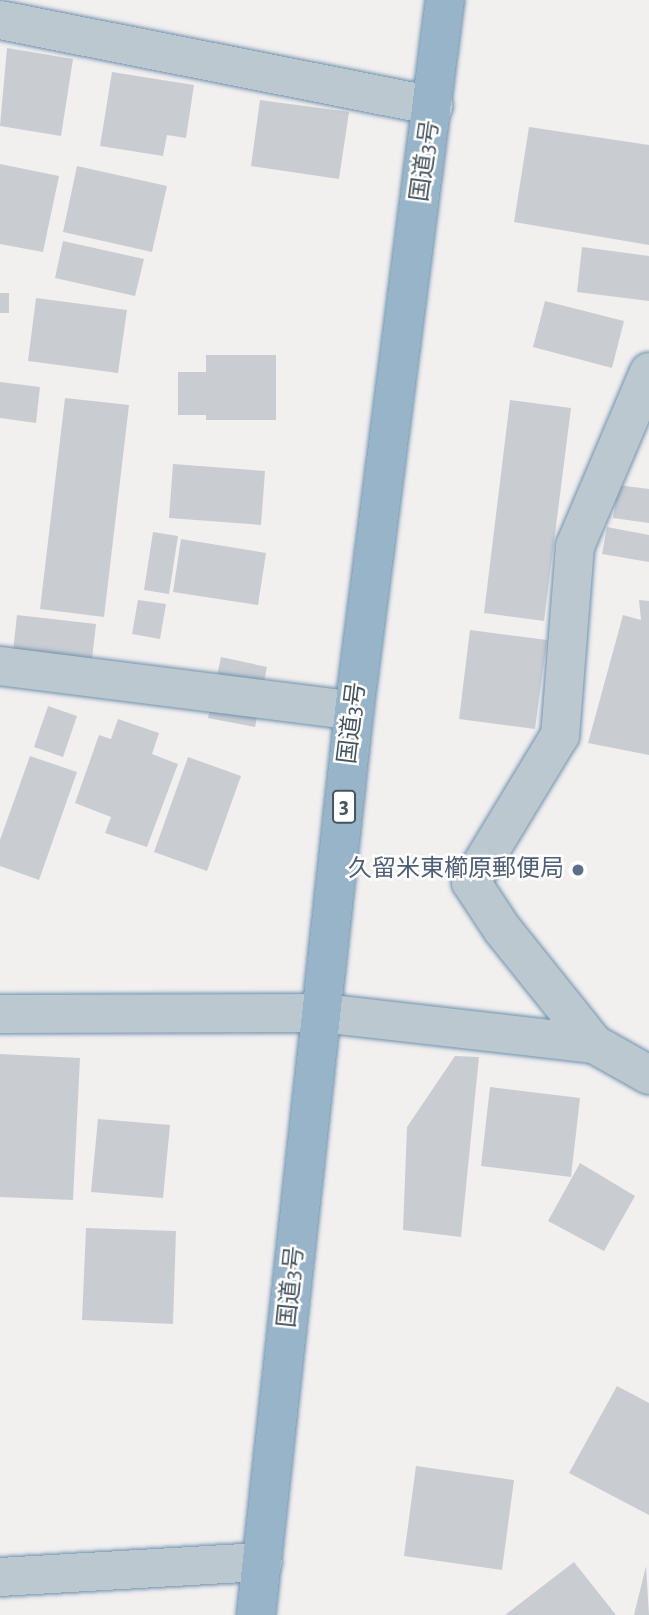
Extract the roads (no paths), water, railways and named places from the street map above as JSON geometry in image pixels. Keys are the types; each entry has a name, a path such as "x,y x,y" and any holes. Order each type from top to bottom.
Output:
{"highway":[{"name":"国道3号","path":"256,1615 354,710 434,106 445,0"}],"street":[{"path":"0,20 434,106"},
{"path":"649,372 575,546 560,735 471,882 502,929 594,1044 649,1075"},
{"path":"0,666 354,710"},
{"path":"0,1014 322,1013 594,1044"},
{"path":"0,1577 263,1562"}],"place":[{"name":"久留米東櫛原郵便局","path":"578,870"}]}
